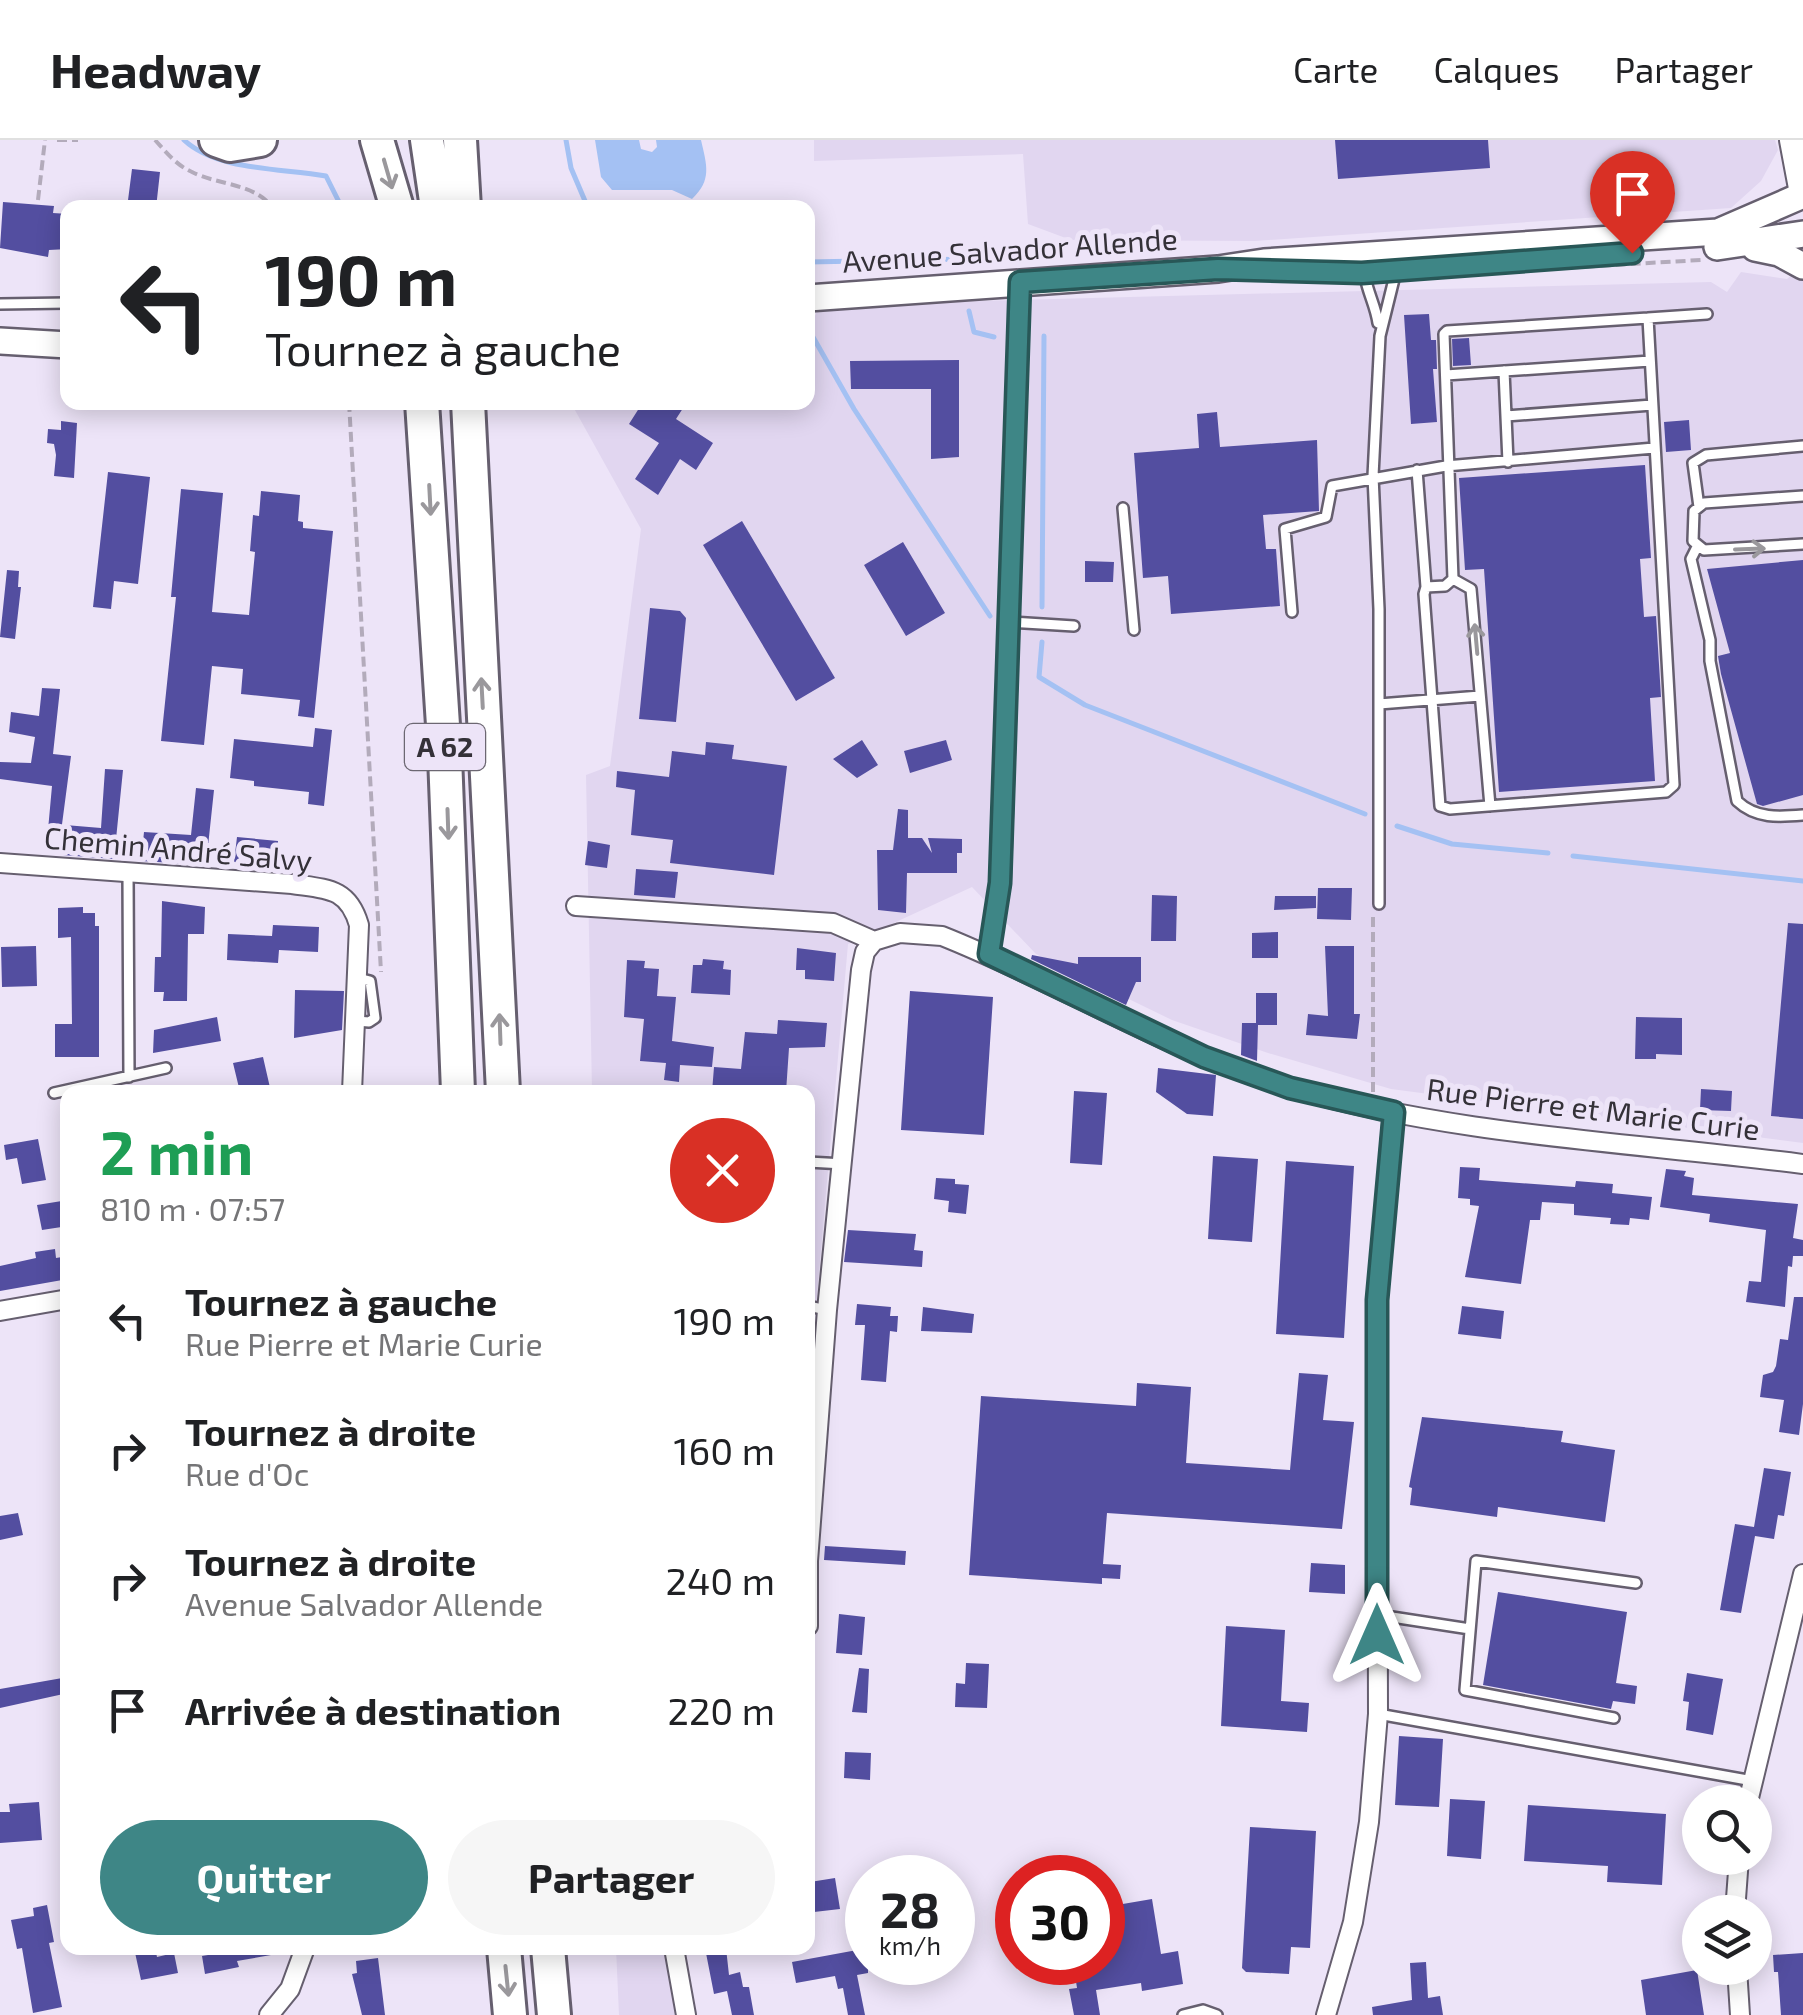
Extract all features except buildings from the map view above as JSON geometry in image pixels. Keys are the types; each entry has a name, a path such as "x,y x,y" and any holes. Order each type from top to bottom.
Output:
{"highway":[{"path":"216,140 230,144 260,140"},
{"path":"377,140 395,200"},
{"path":"427,140 437,200"},
{"path":"460,140 464,200"},
{"name":"A 62","path":"423,410 446,756 458,1085"},
{"name":"A 62","path":"468,410 503,1085"},
{"path":"505,1955 510,2015"},
{"path":"549,1955 554,2015"}],"main road":[{"path":"1794,140 1803,192"}],"street":[{"name":"Avenue Salvador Allende","path":"1384,266 1718,232 1803,192"},
{"name":"Avenue Salvador Allende","path":"815,297 1218,269 1264,262 1384,266 1719,253 1803,234"},
{"path":"1719,253 1779,253 1803,266"},
{"path":"989,954 1000,883 1020,282"},
{"path":"0,341 60,345"},
{"name":"Chemin André Salvy","path":"0,863 292,884 334,891 348,900 359,925 352,1085"},
{"name":"Rue Pierre et Marie Curie","path":"576,906 833,923 874,941 900,933 942,936 989,954 1204,1057 1290,1088 1394,1112 1513,1132 1803,1164"},
{"path":"815,1469 861,970 865,952 874,941"},
{"path":"1326,2015 1352,1922 1369,1822 1378,1714 1377,1300 1394,1112"},
{"path":"0,1311 60,1300"},
{"path":"1751,1785 1803,1574"},
{"path":"269,2015 290,1989 302,1955"},
{"path":"675,1955 686,2015"},
{"path":"1738,1985 1740,2015"}],"lane":[{"path":"1380,336 1376,304 1384,266"},
{"path":"1379,904 1373,476 1384,266"},
{"path":"0,304 60,303"},
{"path":"1454,580 1446,466 1450,460 1444,334 1707,314"},
{"path":"1417,470 1440,806 1444,810 1666,792 1674,785 1648,318"},
{"path":"1446,375 1650,361"},
{"path":"1504,371 1508,462"},
{"path":"1506,416 1652,406"},
{"path":"1700,506 1694,462 1706,455 1803,446"},
{"path":"1292,612 1284,529 1326,517 1332,486 1446,466 1654,448"},
{"path":"1697,548 1694,511 1700,506 1803,496"},
{"path":"1124,508 1134,630"},
{"path":"1697,548 1803,544"},
{"path":"1697,548 1691,559 1710,640 1710,660 1737,801 1747,810 1772,817 1803,815"},
{"path":"1426,587 1444,586 1454,580"},
{"path":"1454,580 1471,590 1490,806"},
{"path":"1010,622 1074,626"},
{"path":"1379,704 1480,696"},
{"path":"128,873 129,1076"},
{"path":"89,1085 166,1068"},
{"path":"54,1093 60,1092"},
{"path":"815,1162 844,1164"},
{"path":"815,1307 827,1310"},
{"path":"1614,1718 1465,1690 1476,1561 1636,1583"},
{"path":"1377,1614 1470,1629"},
{"path":"1378,1714 1752,1781"},
{"path":"1183,2015 1203,2010 1217,2015"}],"path":[{"path":"38,200 45,140"},
{"path":"56,140 78,140"},
{"path":"155,140 177,164 194,174 258,194 264,200"},
{"path":"1384,266 1719,253"},
{"path":"349,410 381,982"},
{"path":"1370,1106 1373,916 1379,904"}],"shaded area":[{"path":"814,140 1775,140 1778,150 1761,181 1731,208 1255,241 1071,240 1028,224 1023,154 814,161"},
{"path":"1803,265 1803,1143 1391,1089 1268,1053 1172,1020 1036,954 972,887 848,944 815,1318 815,1085 592,1085 586,775 610,766 641,529 575,410 815,410 815,316 820,305 1711,282 1727,292 1741,272 1787,279"},
{"path":"616,1955 668,1955 678,2015 619,2015"}],"water":[{"path":"595,140 639,140 641,149 652,152 657,147 656,140 701,140 706,165 703,185 692,199 672,190 612,190 601,177"}],"waterway":[{"path":"184,140 214,158 232,163 326,176 338,200"},
{"path":"566,140 571,168 585,200"},
{"path":"815,262 968,259"},
{"path":"969,311 974,332 994,337"},
{"path":"1042,607 1044,336"},
{"path":"815,341 854,409 990,616"},
{"path":"1042,642 1039,677 1085,705 1365,814"},
{"path":"1397,826 1452,844 1548,853"},
{"path":"1573,856 1803,881"}],"route":[{"path":"1377,1635 1377,1300 1394,1112 1290,1088 1204,1057 989,954 1000,883 1020,282 1218,269 1362,273 1632,253"}]}
